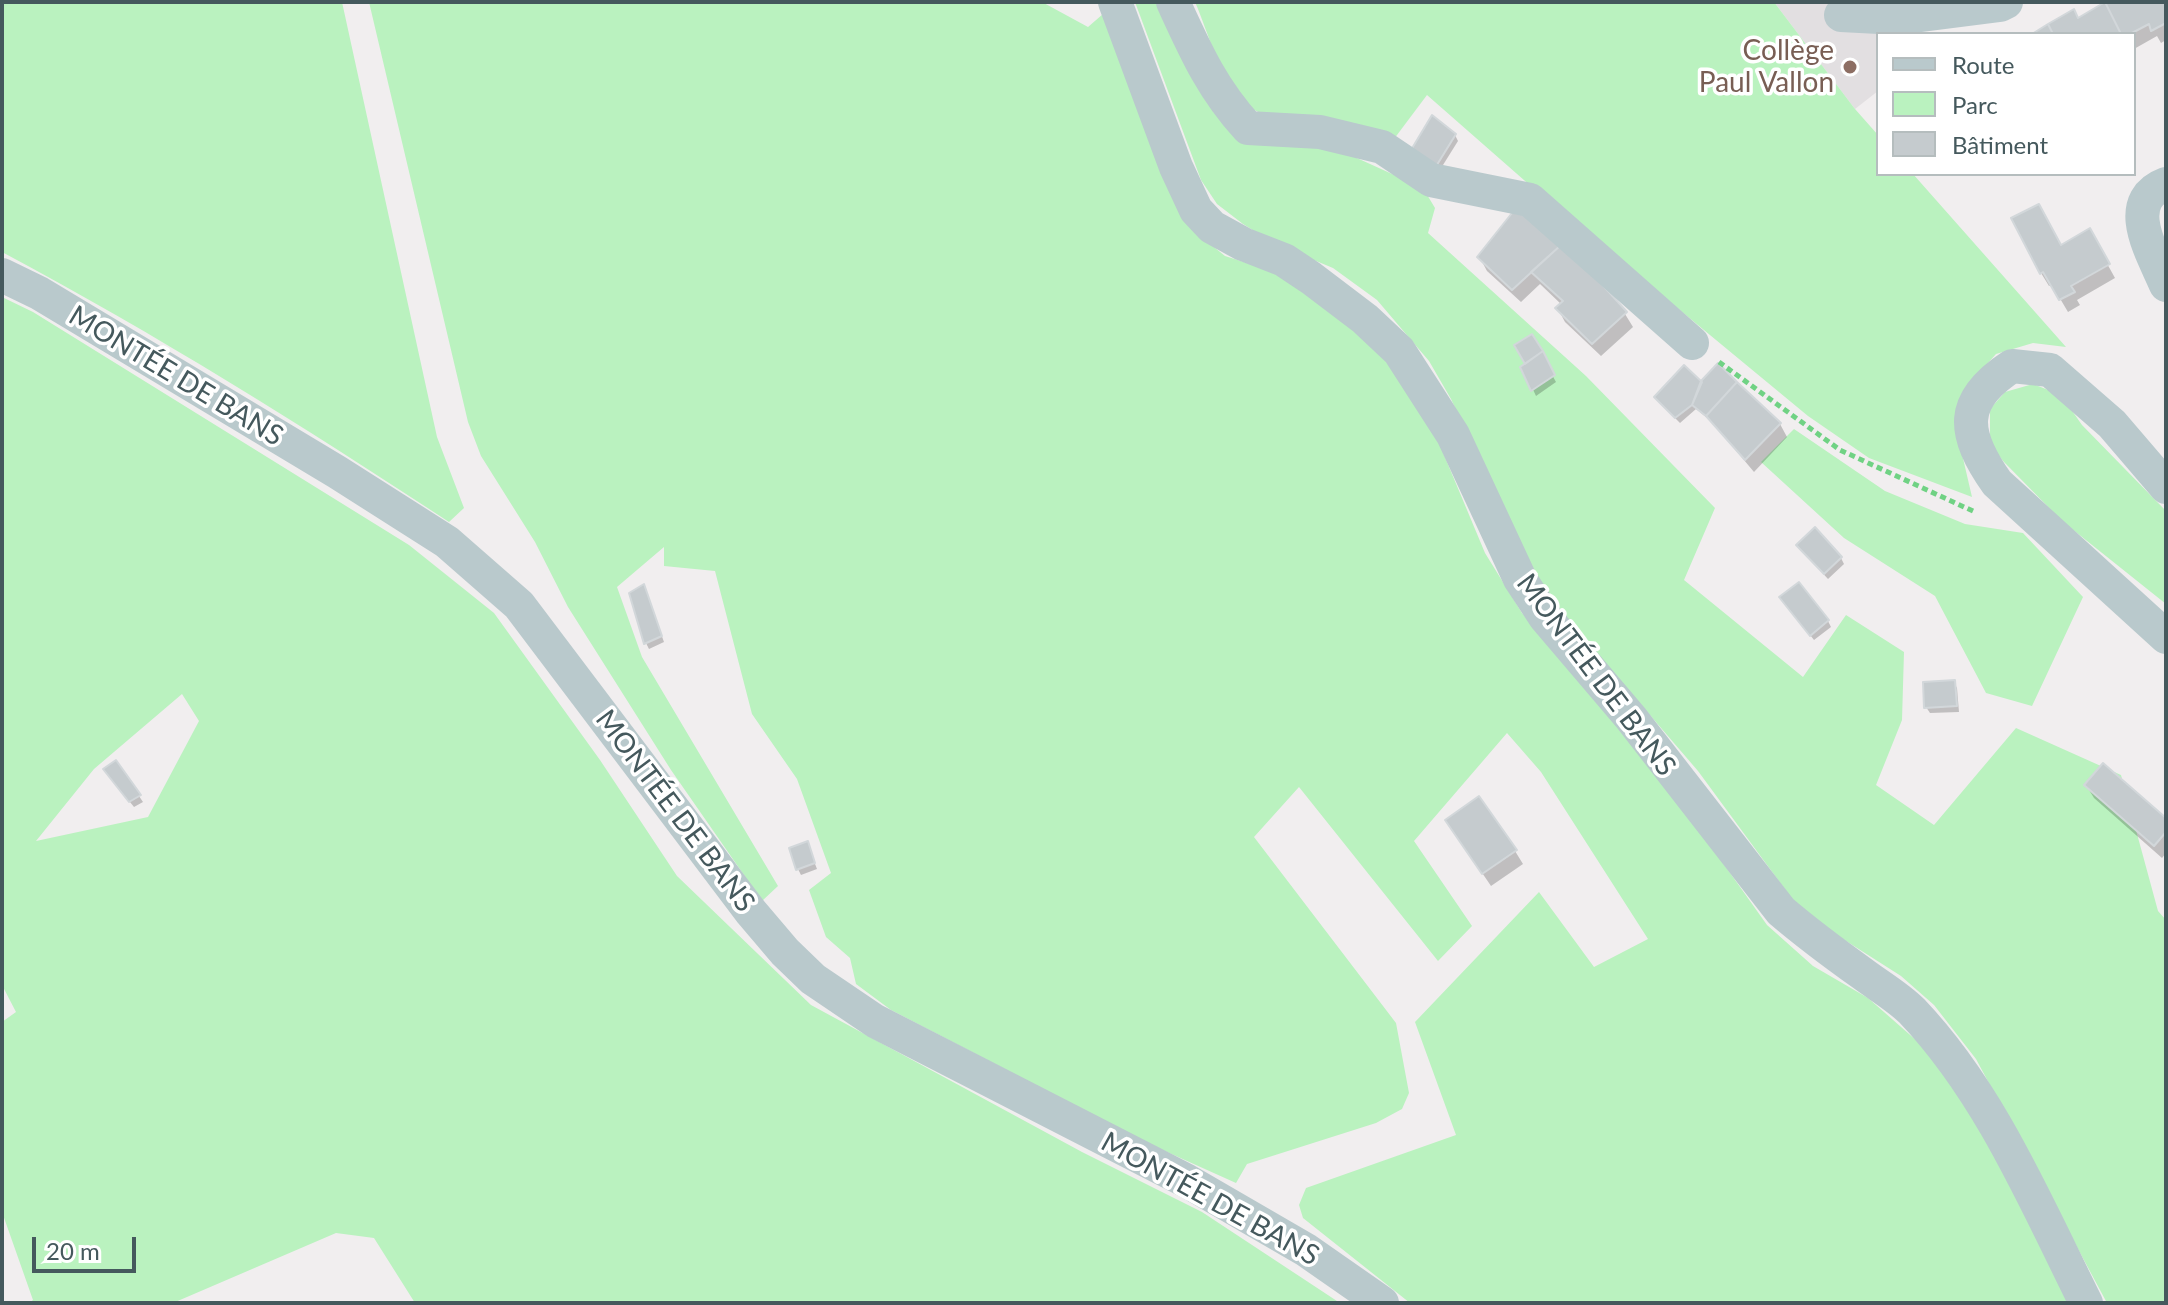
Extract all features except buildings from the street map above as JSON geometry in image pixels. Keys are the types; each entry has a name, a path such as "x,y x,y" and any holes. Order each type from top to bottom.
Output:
{"street":[{"name":"MONTÉE DE BANS","path":"1115,2 1176,167 1196,210 1212,227 1243,244 1284,260 1311,278 1365,319 1399,351 1453,435 1520,579 1545,617 1631,718 1781,911 1811,937 1909,1008 1936,1039 1978,1097 2030,1190 2086,1303"},
{"path":"1173,2 1204,70 1228,106 1248,128 1320,132 1382,147 1431,180 1530,200 1692,343"},
{"path":"1841,15 1898,18 2006,2"},
{"path":"2166,184 2151,190 2144,202 2142,217 2166,285"},
{"name":"MONTÉE DE BANS","path":"2,275 39,293 256,423 447,542 519,605 751,912 813,979 875,1021 1187,1181 1306,1250 1382,1303"},
{"path":"2166,487 2112,424 2050,370 2012,366 1989,381 1974,402 1971,433 1981,460 1997,483 2166,637"}],"path":[{"path":"1692,343 1840,450 1984,516 2027,510"}],"shaded area":[{"name":"Collège Paul Vallon","path":"1774,2 1905,2 1911,32 1876,32 1876,93 1855,109"}],"green space":[{"path":"2,2 342,2 437,437 464,508 449,522 228,382 2,252"},
{"path":"369,2 1042,2 1088,27 1103,14 1193,230 1225,256 1285,275 1344,316 1389,362 1429,419 1485,553 1522,613 1657,770 1767,925 1813,966 1868,998 1925,1048 1965,1090 2069,1303 1410,1303 1303,1218 1299,1205 1306,1188 1456,1135 1415,1022 1539,892 1594,967 1648,939 1541,772 1507,733 1414,841 1472,926 1438,961 1299,787 1254,837 1396,1023 1409,1093 1402,1109 1376,1123 1247,1164 1236,1183 1147,1143 891,1010 856,984 850,958 826,937 809,890 831,873 797,779 752,714 715,571 664,566 664,547 617,587 642,657 778,886 762,901 671,770 568,607 535,542 481,456 468,422"},
{"path":"1135,2 1161,2 1214,113 1297,142 1348,154 1423,188 1435,208 1428,233 1586,376 1715,508 1684,580 1803,677 1846,615 1904,652 1902,720 1876,785 1934,825 2016,728 2121,775 2158,911 2166,920 2166,1303 2107,1303 1976,1059 1934,1005 1901,976 1810,918 1795,903 1698,771 1557,607 1519,546 1451,399 1429,361 1377,300 1333,268 1275,244 1217,204 1201,180"},
{"path":"1195,2 1774,2 1876,133 1876,176 1915,176 2066,347 2033,343 1996,354 1963,391 1955,424 1972,497 1869,458 1808,416 1549,202 1427,95 1394,139 1337,131 1271,117 1255,110 1235,93 1215,55"},
{"path":"2,297 33,312 409,545 494,613 600,760 677,876 811,1005 1082,1152 1202,1212 1340,1303 415,1303 374,1238 336,1233 173,1303 29,1303 33,1300 2,1212 2,1022 16,1012 2,985","holes":["182,694 199,721 148,817 36,841 94,769"]},
{"path":"2033,384 2061,395 2082,425 2166,511 2166,604 2062,521 1990,445 1990,409 2005,392"},
{"path":"1794,429 1885,491 1965,524 2023,533 2083,597 2032,706 1986,693 1935,596 1844,538 1761,462"}],"place":[{"name":"Collège Paul Vallon","path":"1850,67"}]}
